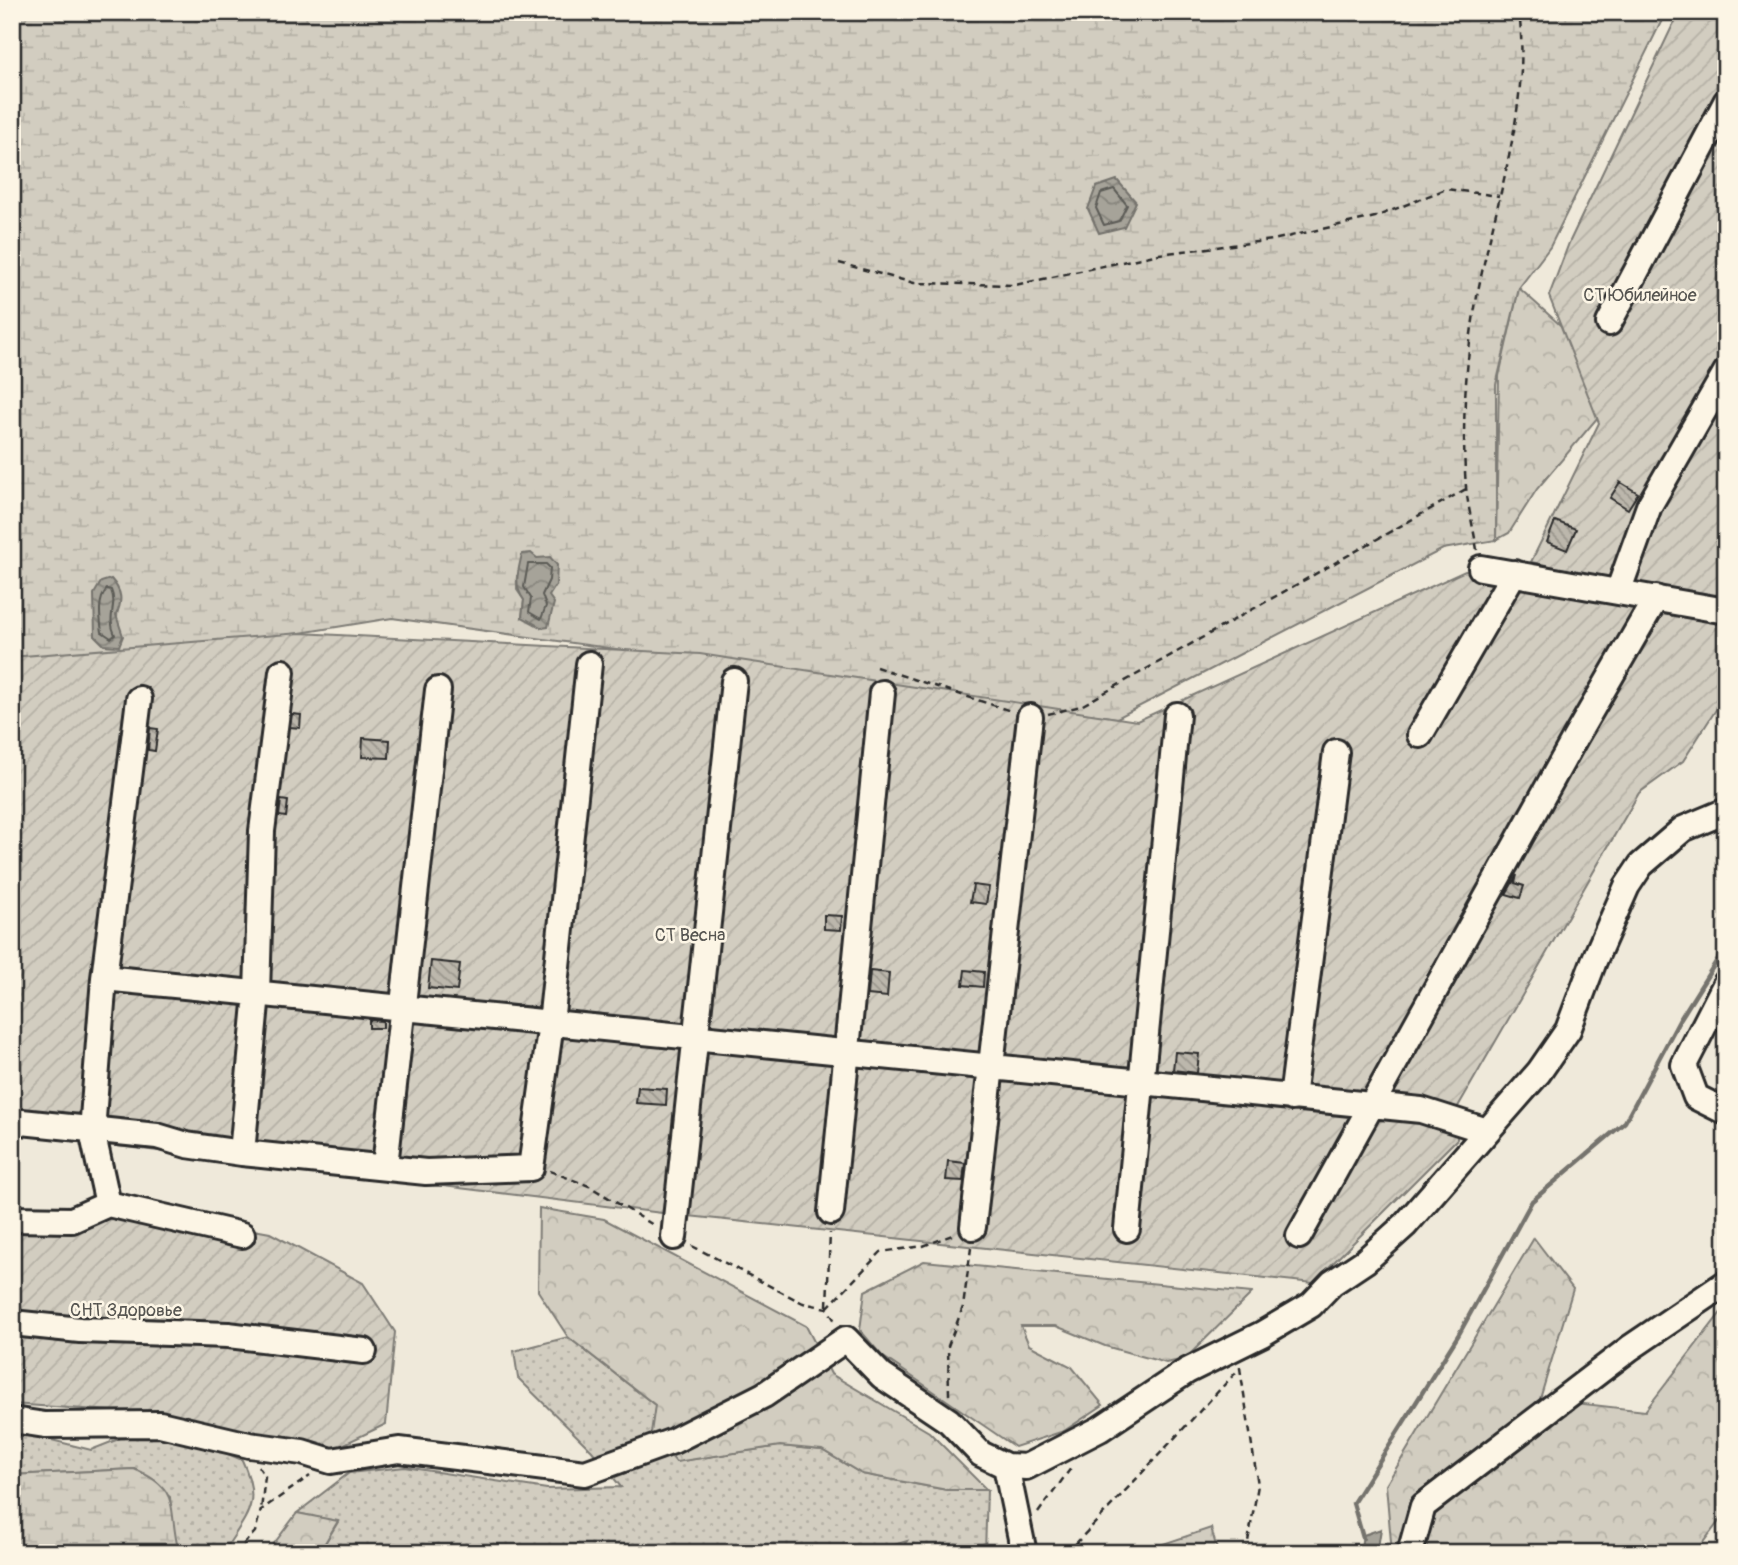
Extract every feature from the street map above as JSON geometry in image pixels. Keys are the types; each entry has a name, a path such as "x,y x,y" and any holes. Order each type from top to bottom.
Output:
{"street":[{"path":"1609,323 1726,102"},
{"path":"1618,592 1649,506 1726,372"},
{"path":"1480,568 1726,611"},
{"path":"1420,735 1514,573"},
{"path":"1299,1236 1369,1105 1656,598"},
{"path":"12,1121 92,1132 157,1136 187,1145 242,1153 426,1172 531,1168 551,1023 589,664"},
{"path":"242,1153 257,993 262,831 282,672"},
{"path":"674,1237 698,1038 734,681"},
{"path":"385,1166 405,1008 438,690"},
{"path":"831,1212 882,693"},
{"path":"108,1204 92,1132 104,978 139,699"},
{"path":"1127,1229 1177,715"},
{"path":"973,1227 1030,718"},
{"path":"1293,1098 1336,752"},
{"path":"12,1420 45,1425 160,1424 242,1443 302,1452 331,1461 399,1450 585,1473 673,1441 764,1395 846,1339 882,1376 948,1421 981,1454 1006,1466 1026,1467 1100,1429 1187,1370 1262,1334 1311,1305 1332,1283 1365,1261 1405,1226 1539,1072 1568,1030 1594,961 1628,886 1641,865 1684,829 1726,811"},
{"path":"104,978 1421,1110 1487,1131"},
{"path":"1726,983 1684,1065 1696,1097 1726,1112"},
{"path":"12,1219 72,1220 108,1204 242,1235"},
{"path":"1410,1553 1423,1506 1630,1348 1726,1283"},
{"path":"12,1323 80,1330 228,1335 363,1351"},
{"path":"1006,1466 1024,1553"}],"path":[{"path":"1480,568 1466,489 1466,390 1478,293 1516,117 1523,44 1519,12"},
{"path":"839,263 914,283 1015,285 1159,254 1273,240 1375,217 1446,189 1499,196"},
{"path":"876,667 1030,718 1081,706 1466,489"},
{"path":"531,1168 557,1173 589,1186 674,1237 803,1303 827,1308"},
{"path":"831,1212 827,1308 846,1339"},
{"path":"827,1308 881,1252 923,1246 973,1227 963,1307 948,1346 948,1421"},
{"path":"1067,1553 1250,1359"},
{"path":"1240,1368 1258,1485 1246,1553"},
{"path":"235,1553 255,1532 265,1476 242,1443"},
{"path":"261,1510 331,1461"},
{"path":"1034,1518 1075,1462"}],"green space":[{"path":"12,12 1666,12 1550,247 1519,288 1496,385 1496,540 1443,549 1117,718 392,618 139,659 12,667","holes":["517,576 552,587 549,596 522,617 524,600 517,590","111,579 119,597 117,622"]},
{"name":"СТ Юбилейное","path":"1679,12 1726,12 1726,602 1531,562 1599,423 1549,296 1569,243"},
{"path":"1519,288 1626,384 1537,489 1509,533 1496,540 1499,376"},
{"name":"СТ Весна","path":"1465,571 1726,619 1726,694 1683,761 1639,793 1456,1110 1457,1139 1313,1283 670,1214 12,1133 12,657 300,633 700,654 1137,721"},
{"name":"СНТ Здоровье","path":"131,1207 270,1233 363,1283 395,1332 386,1424 334,1449 156,1414 12,1404 12,1215"},
{"path":"539,1208 604,1219 806,1326 831,1374 929,1432 987,1490 947,1490 862,1474 822,1450 780,1446 676,1462 651,1433 655,1405 568,1337 538,1291"},
{"path":"1534,1238 1573,1289 1540,1399 1645,1411 1726,1306 1726,1512 1695,1553 1392,1553 1386,1485"},
{"path":"924,1261 1252,1293 1185,1359 1166,1363 1105,1346 1056,1326 1021,1326 1029,1345 1072,1367 1103,1405 1064,1431 1015,1447 882,1356 860,1330 865,1291"},
{"path":"568,1337 655,1405 676,1462 780,1446 822,1450 862,1474 947,1490 987,1490 985,1553 899,1553 907,1541 868,1553 319,1553 338,1522 297,1513 349,1473 405,1467 547,1489 621,1487 592,1451 518,1378 514,1351"},
{"path":"12,1430 91,1450 134,1433 194,1439 242,1460 251,1488 249,1509 223,1553 179,1553 172,1528 170,1497 134,1469 12,1475"},
{"path":"134,1469 150,1477 167,1493 179,1553 12,1553 12,1475"},
{"path":"297,1513 338,1521 319,1553 267,1553"},
{"path":"1211,1528 1218,1553 1156,1553 1163,1544"}],"water":[{"path":"1117,180 1136,202 1124,227 1099,233 1088,209 1096,187"},
{"path":"531,553 537,558 550,557 557,565 556,585 549,596 554,603 548,627 542,628 522,617 524,600 518,589 518,573 522,554"},
{"path":"111,579 120,596 116,615 123,636 119,646 104,645 95,636 94,594 101,582"},
{"path":"1381,1529 1377,1553 1360,1553 1363,1535"}],"building":[{"path":"1620,482 1638,493 1628,509 1610,498"},
{"path":"1555,521 1576,529 1567,550 1547,542"},
{"path":"292,714 301,715 300,728 290,727"},
{"path":"150,728 158,729 155,751 148,750"},
{"path":"363,738 390,740 389,758 362,757"},
{"path":"281,800 288,801 286,817 279,816"},
{"path":"1517,875 1515,883 1524,886 1520,898 1506,894"},
{"path":"973,885 989,887 986,904 970,902"},
{"path":"824,915 842,916 841,930 824,929"},
{"path":"431,961 460,964 457,991 428,988"},
{"path":"965,970 984,972 983,987 963,985"},
{"path":"870,971 889,973 887,997 868,995"},
{"path":"369,1020 383,1021 383,1028 369,1028"},
{"path":"1175,1052 1199,1054 1197,1073 1173,1070"},
{"path":"638,1087 667,1089 666,1105 636,1103"},
{"path":"948,1161 965,1163 963,1181 946,1180"}],"waterway":[{"path":"1363,1538 1353,1503 1459,1334 1532,1201 1625,1122 1679,1021 1726,946"}]}
